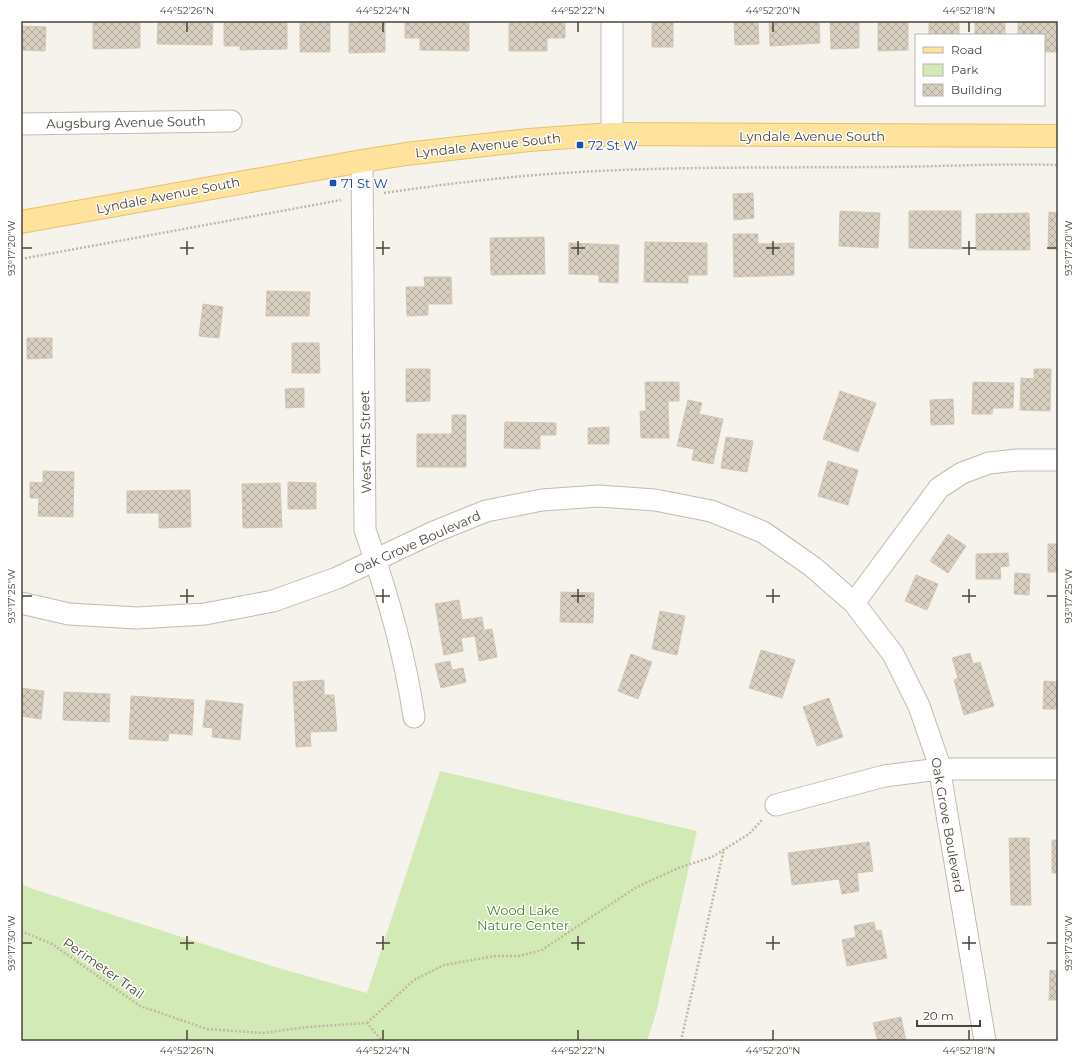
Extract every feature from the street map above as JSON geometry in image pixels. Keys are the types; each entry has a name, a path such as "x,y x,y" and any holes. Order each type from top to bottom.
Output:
{"main road":[{"name":"Lyndale Avenue South","path":"21,222 362,161 406,154 529,140 612,134 1058,136"}],"street":[{"path":"612,21 612,134"},
{"name":"Augsburg Avenue South","path":"21,124 231,121"},
{"name":"West 71st Street","path":"362,161 365,530 376,559 409,682 414,716"},
{"path":"854,603 939,488 962,473 989,464 1017,460 1058,460"},
{"name":"Oak Grove Boulevard","path":"21,603 69,614 137,618 205,614 273,601 337,578 434,532 486,511 542,500 599,496 655,500 711,511 764,532 813,566 854,603 892,654 919,706 939,769 985,1041"},
{"path":"776,805 884,776 939,769 1058,770"}],"path":[{"path":"385,193 436,185 549,174 608,171 706,168 891,167 1026,164 1058,165"},
{"path":"21,259 343,199"},
{"path":"382,1041 367,1023 414,980 444,965 495,956 519,956 542,950 636,888 678,868 712,857 749,834 776,805"},
{"path":"681,1041 724,849"},
{"name":"Perimeter Trail","path":"21,930 52,944 140,1006 207,1029 263,1033 307,1027 367,1023"}],"green space":[{"name":"Wood Lake Nature Center","path":"440,771 697,831 656,1013 647,1041 21,1041 21,884 275,967 367,993"}],"building":[{"path":"93,21 140,21 140,48 93,49"},
{"path":"158,21 213,21 212,45 157,44"},
{"path":"224,21 287,21 287,49 240,50 240,46 224,46"},
{"path":"357,21 385,21 385,52 349,53 349,23 357,23"},
{"path":"405,21 469,21 469,51 420,50 420,38 405,38"},
{"path":"536,21 565,21 565,38 547,38 547,51 509,51 509,23 536,23"},
{"path":"652,21 673,21 673,47 652,47"},
{"path":"734,21 758,21 759,44 735,45"},
{"path":"769,21 819,21 820,43 770,46"},
{"path":"830,21 859,21 859,48 831,49"},
{"path":"878,21 908,21 908,50 878,51"},
{"path":"929,21 959,21 959,34 929,34"},
{"path":"975,21 1005,21 1005,34 975,34"},
{"path":"1018,21 1058,21 1058,52 1045,52 1045,34 1018,34"},
{"path":"300,23 330,23 330,52 300,52"},
{"path":"21,26 46,27 45,51 21,50"},
{"path":"753,193 754,218 734,220 733,194"},
{"path":"840,211 880,213 878,248 839,246"},
{"path":"909,211 961,211 961,249 909,248"},
{"path":"1049,212 1058,213 1058,249 1048,249"},
{"path":"1029,213 1030,250 976,250 976,214"},
{"path":"733,234 758,234 758,244 794,243 794,275 734,277"},
{"path":"544,237 545,274 491,275 490,238"},
{"path":"645,242 707,243 707,275 688,275 688,283 644,282"},
{"path":"569,243 619,245 618,283 599,282 599,275 569,274"},
{"path":"424,277 451,277 452,304 428,304 428,315 407,316 406,287 425,287"},
{"path":"267,291 310,292 309,316 266,316"},
{"path":"203,304 223,307 219,338 199,336"},
{"path":"27,338 52,338 52,358 27,359"},
{"path":"292,343 319,343 320,373 292,373"},
{"path":"406,369 430,369 430,401 406,402"},
{"path":"1034,369 1051,369 1050,411 1020,410 1021,378 1034,379"},
{"path":"645,382 679,382 679,401 668,401 669,438 641,438 640,411 646,411"},
{"path":"973,382 1014,383 1013,408 993,408 992,414 972,414"},
{"path":"304,388 304,407 286,408 285,389"},
{"path":"840,391 876,403 858,452 823,439"},
{"path":"953,399 954,424 931,425 930,400"},
{"path":"688,400 702,403 699,414 723,419 713,464 692,460 694,449 677,446"},
{"path":"452,415 466,415 466,467 417,467 417,434 452,434"},
{"path":"505,422 556,423 556,435 540,435 540,449 504,448"},
{"path":"609,427 609,444 588,444 588,428"},
{"path":"726,437 753,441 747,472 721,468"},
{"path":"828,461 858,470 848,505 818,496"},
{"path":"43,471 74,472 73,517 38,516 39,498 30,498 30,482 43,483"},
{"path":"288,482 316,483 316,509 288,509"},
{"path":"280,483 282,527 243,528 242,484"},
{"path":"190,490 191,527 159,528 159,513 127,513 127,491"},
{"path":"948,534 966,546 948,573 930,561"},
{"path":"1048,544 1058,544 1058,572 1048,572"},
{"path":"1008,553 1009,566 1000,567 1001,579 976,579 976,554"},
{"path":"1015,573 1030,574 1029,595 1014,594"},
{"path":"916,575 938,584 927,610 905,601"},
{"path":"561,592 594,593 593,623 560,622"},
{"path":"459,600 462,620 482,617 484,630 492,629 497,657 479,661 475,636 461,638 463,651 444,655 435,604"},
{"path":"660,611 685,616 677,655 652,649"},
{"path":"761,650 795,660 782,698 749,688"},
{"path":"970,653 973,664 980,662 994,706 964,715 954,680 958,678 952,658"},
{"path":"631,654 652,662 638,699 618,691"},
{"path":"450,661 452,670 463,668 466,682 441,688 435,664"},
{"path":"324,680 324,695 334,695 337,731 310,732 311,746 296,747 293,682"},
{"path":"1044,681 1058,682 1058,709 1043,709"},
{"path":"21,688 44,691 41,719 21,716"},
{"path":"64,692 110,694 109,722 63,720"},
{"path":"131,696 194,700 192,735 169,733 168,741 129,739"},
{"path":"829,698 843,737 817,746 803,707"},
{"path":"206,700 243,704 240,740 212,737 213,728 203,727"},
{"path":"1009,838 1029,838 1031,905 1011,905"},
{"path":"1052,840 1058,840 1058,873 1052,873"},
{"path":"869,842 873,871 857,873 859,891 842,894 839,879 792,885 788,853"},
{"path":"874,922 876,931 881,930 887,958 847,966 842,940 856,937 854,926"},
{"path":"1050,970 1058,971 1058,1000 1049,1000"},
{"path":"901,1017 906,1041 878,1041 873,1023"}],"place":[{"name":"72 St W","path":"580,145"},
{"name":"71 St W","path":"333,183"}]}
